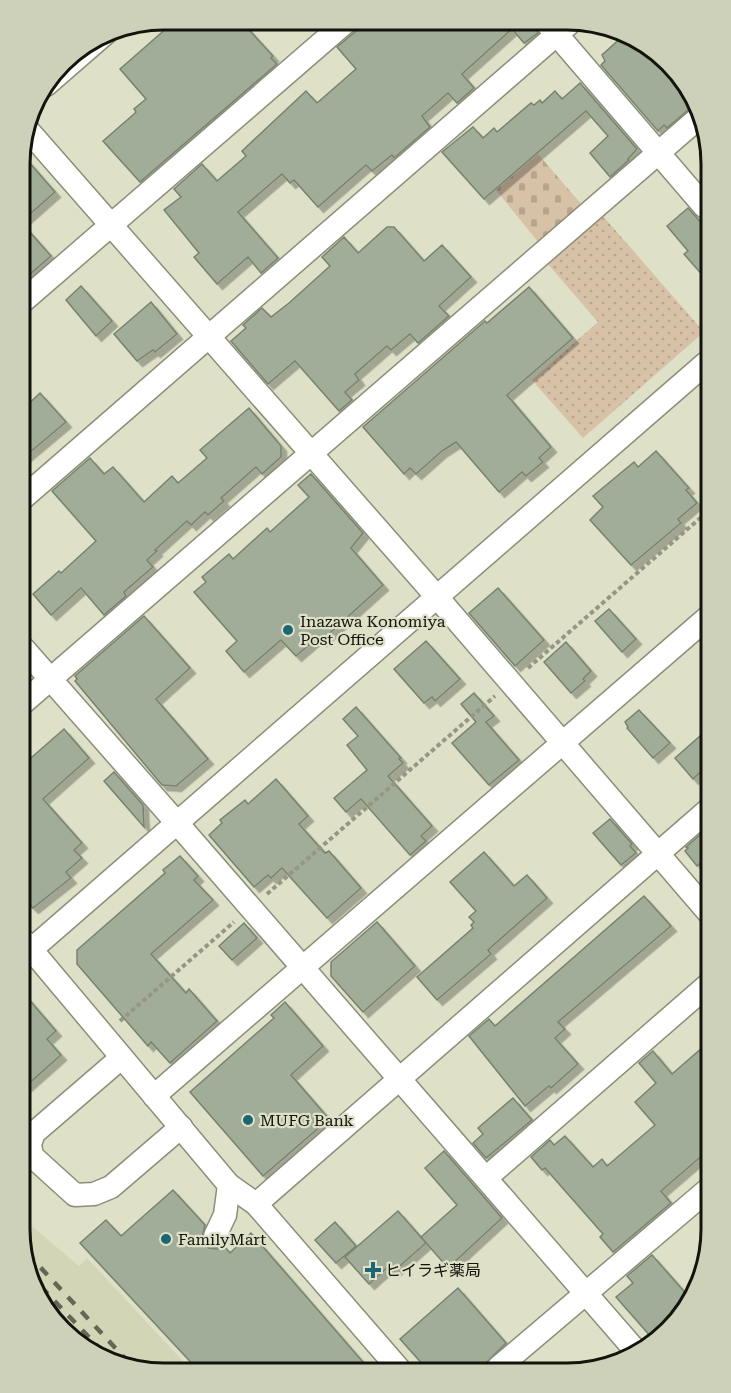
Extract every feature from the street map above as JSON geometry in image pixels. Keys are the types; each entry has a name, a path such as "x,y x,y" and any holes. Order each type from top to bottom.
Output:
{"street":[{"path":"30,295 337,30"},
{"path":"30,492 553,30"},
{"path":"561,30 658,152 701,201"},
{"path":"30,697 694,122"},
{"path":"33,136 511,682 701,904"},
{"path":"30,946 177,823 701,366"},
{"path":"154,1096 701,623"},
{"path":"30,656 632,1346"},
{"path":"256,1204 701,816"},
{"path":"30,952 229,1185 256,1204 394,1363"},
{"path":"486,1179 701,991"},
{"path":"122,1058 34,1133 30,1144 32,1156 75,1195 93,1194 111,1187 181,1127"},
{"path":"215,1236 225,1215 229,1185"},
{"path":"504,1363 701,1196"}],"path":[{"path":"103,1036 701,517"}],"shaded area":[{"path":"30,1225 79,1266 87,1258 185,1363 147,1362 121,1356 105,1349 76,1330 53,1303 37,1272 30,1238"}],"green space":[{"path":"538,154 582,205 539,243 496,190"},
{"path":"602,215 701,329 701,335 583,438 532,380 598,322 547,263"}],"building":[{"path":"165,30 249,30 273,56 271,58 277,64 140,182 103,141 134,114 136,112 134,109 146,99 120,69"},
{"path":"511,30 462,74 474,88 457,103 448,93 422,116 430,127 394,158 392,155 372,171 366,165 318,207 294,180 290,183 282,174 238,212 278,258 261,273 248,257 217,284 194,257 199,253 164,210 181,197 174,189 202,164 217,181 246,156 242,151 306,91 317,103 356,69 337,47 356,31"},
{"path":"513,30 537,30 538,33 524,43"},
{"path":"618,41 641,53 668,76 689,109 667,128 664,125 658,131 601,65 605,61 602,55"},
{"path":"580,83 637,149 629,160 610,177 590,153 608,136 586,111 484,199 442,152 473,127 483,138 494,128 497,132 531,103 534,105 540,100 542,103 555,91 562,99"},
{"path":"30,163 55,192 30,214"},
{"path":"688,208 701,223 701,273 684,254 688,251 667,226"},
{"path":"387,227 394,227 424,261 442,245 471,277 439,306 449,316 418,343 410,334 391,350 387,346 355,374 359,380 345,392 352,400 339,411 295,361 268,384 231,341 246,328 243,325 262,308 271,317 289,303 330,266 322,257 344,237 358,253"},
{"path":"30,232 51,256 30,274"},
{"path":"81,286 112,321 96,336 66,300"},
{"path":"529,287 573,338 507,395 551,447 539,458 543,462 526,476 522,472 499,492 456,442 416,474 410,468 404,474 363,427 485,321 487,323"},
{"path":"151,302 177,334 155,352 153,350 137,361 114,334"},
{"path":"40,393 66,422 30,452 30,402"},
{"path":"249,408 281,446 281,457 262,474 256,467 221,498 224,501 208,515 205,512 191,525 187,521 147,560 153,567 124,592 126,596 104,615 81,588 51,615 33,594 59,571 61,573 96,541 52,491 90,458 104,474 113,467 144,502 172,476 178,483 207,458 200,450"},
{"path":"656,451 689,488 686,490 697,503 678,519 681,523 631,565 590,520 603,507 593,496 634,462 638,467"},
{"path":"311,474 363,533 351,548 383,585 321,641 318,637 296,656 281,640 244,672 226,651 237,641 194,592 206,582 202,577 229,554 233,559 267,528 270,532 309,497 298,485"},
{"path":"498,588 544,640 515,666 469,613"},
{"path":"609,609 636,639 622,652 595,621"},
{"path":"144,616 190,668 156,699 208,759 176,786 162,785 75,681 77,679 75,676"},
{"path":"426,641 460,679 435,701 432,697 424,703 394,669"},
{"path":"566,642 591,671 583,679 585,681 571,693 544,662"},
{"path":"474,693 494,716 486,722 519,760 489,785 452,743 476,722 461,704"},
{"path":"356,707 401,758 399,759 403,763 388,776 432,826 421,836 426,841 410,855 361,799 346,812 334,798 367,770 347,745 358,736 343,719"},
{"path":"639,710 670,743 653,758 627,728 625,722"},
{"path":"64,729 89,758 43,799 82,843 74,850 82,858 66,872 71,878 33,908 30,905 30,759"},
{"path":"701,735 701,772 693,779 675,758"},
{"path":"114,772 143,805 144,827 104,781"},
{"path":"276,779 308,816 299,824 325,853 329,851 361,888 327,918 282,868 271,878 268,875 254,887 209,835 222,823 220,820 245,800 248,804"},
{"path":"610,819 632,844 630,846 636,853 621,865 593,833"},
{"path":"701,834 701,862 697,866 685,851 688,848 686,847"},
{"path":"484,852 514,886 527,875 547,898 488,950 491,954 437,1000 417,977 473,928 471,925 474,922 469,917 476,911 450,882"},
{"path":"180,856 198,876 194,880 213,900 151,954 186,993 189,989 217,1021 170,1063 151,1042 148,1046 77,964 77,950 165,873 163,870"},
{"path":"644,896 671,926 558,1022 565,1029 555,1038 578,1064 551,1088 549,1086 525,1106 469,1036 489,1019 495,1026"},
{"path":"377,922 415,966 363,1012 331,976 331,962"},
{"path":"244,923 257,938 232,960 219,946"},
{"path":"30,1001 56,1031 47,1039 61,1055 30,1082"},
{"path":"285,1002 323,1046 291,1075 329,1119 263,1176 190,1092 274,1018 271,1015"},
{"path":"701,1049 701,1157 661,1191 671,1203 613,1252 600,1237 603,1234 545,1168 542,1170 531,1157 550,1140 554,1145 565,1136 593,1167 602,1159 607,1166 655,1125 635,1102 656,1083 639,1063 653,1051 672,1074"},
{"path":"513,1098 532,1120 486,1158 473,1143 483,1134 478,1128"},
{"path":"444,1151 502,1218 448,1268 421,1237 457,1205 425,1168"},
{"path":"173,1190 205,1225 202,1238 204,1244 209,1248 217,1249 224,1246 230,1253 251,1233 364,1363 192,1363 80,1243 106,1220 121,1236"},
{"path":"398,1211 426,1243 393,1272 388,1267 369,1284 345,1257"},
{"path":"335,1222 356,1246 336,1263 315,1240"},
{"path":"652,1255 685,1292 662,1324 649,1334 616,1297 633,1283 627,1276"},
{"path":"458,1288 506,1343 486,1363 422,1363 400,1339"}],"railway":[{"path":"34,1261 123,1357"},
{"path":"47,1293 94,1342"}],"place":[{"name":"Inazawa Konomiya Post Office","path":"288,630"},
{"name":"MUFG Bank","path":"248,1120"},
{"name":"FamilyMart","path":"166,1239"},
{"name":"ヒイラギ薬局","path":"373,1270"}]}
